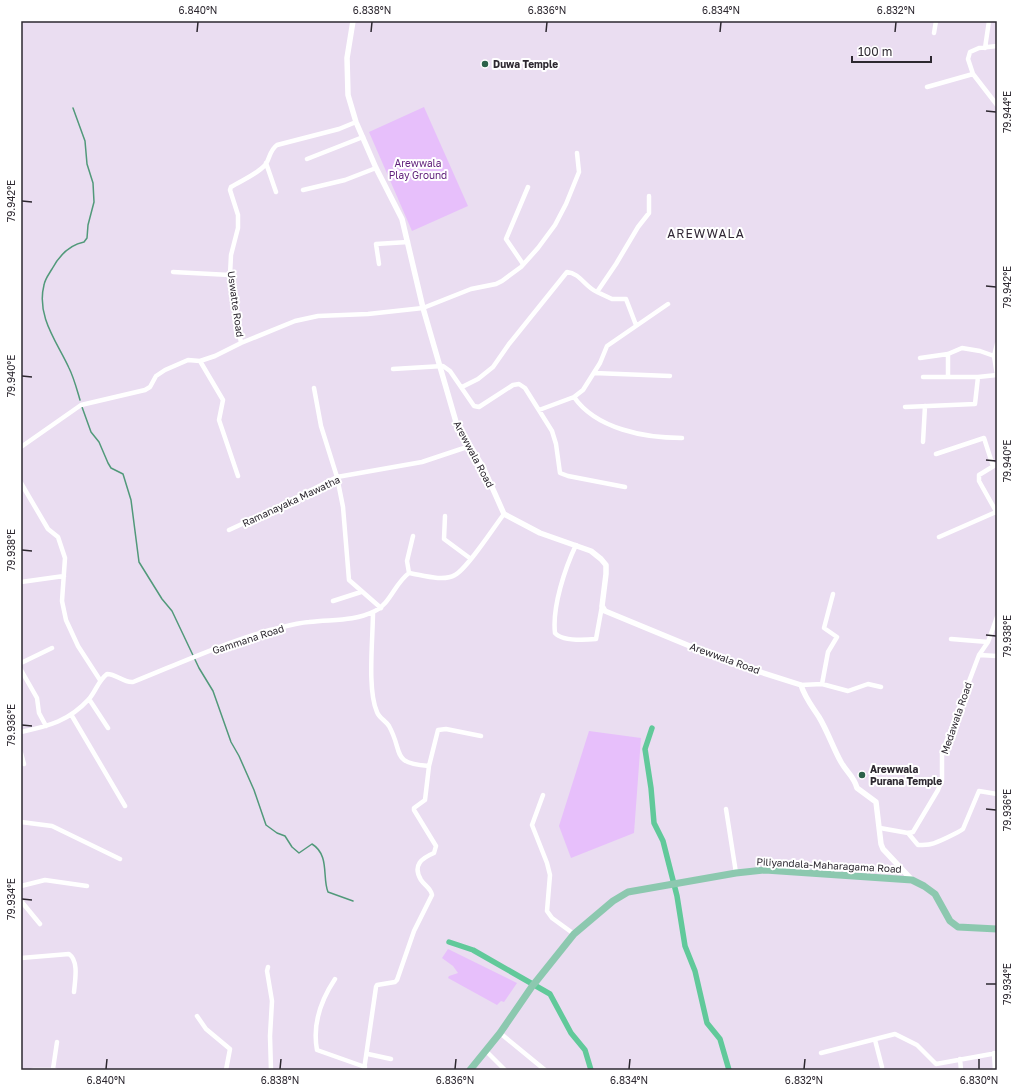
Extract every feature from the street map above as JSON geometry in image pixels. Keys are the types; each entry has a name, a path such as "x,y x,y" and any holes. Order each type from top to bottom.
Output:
{"main road":[{"name":"Piliyandala-Maharagama Road","path":"470,1070 500,1033 533,985 574,934 628,892 736,873 765,870 912,880 935,894 950,921 958,927 997,929"}],"street":[{"name":"Arewwala Road","path":"353,21 347,58 347,79 348,95 356,122 376,168 402,219 438,365 456,422 484,469 504,514"},
{"path":"934,33 936,21"},
{"path":"985,48 989,21"},
{"path":"997,46 973,49 970,52 968,60 973,74 997,105"},
{"path":"927,87 973,74"},
{"name":"Uswatte Road","path":"21,447 81,405 145,390 150,387 156,376 165,370 188,360 200,361 241,343 230,275 231,255 238,228 238,215 230,190 231,187 261,168 266,163 271,149 276,145 339,129 356,122"},
{"path":"308,159 363,138"},
{"path":"241,343 295,321 318,316 368,314 423,308 471,289 496,284 523,264 547,236 566,204 579,172 577,153"},
{"path":"266,163 276,192"},
{"path":"303,190 345,180 376,168"},
{"path":"523,264 506,239 528,187"},
{"path":"597,292 638,227 649,213 650,196"},
{"path":"379,264 376,244 408,242"},
{"path":"173,272 230,275"},
{"path":"462,387 478,379 494,367 509,344 567,272 574,272 592,290 612,299 626,299 636,326"},
{"path":"539,410 574,397 583,390 594,373 607,346 668,304"},
{"path":"923,377 978,377 997,375 994,356 997,344"},
{"path":"920,358 948,354 962,348 994,356"},
{"path":"948,354 948,377"},
{"path":"200,361 222,400 219,420 238,476"},
{"path":"393,369 438,365 450,370 474,406 479,407 513,384 519,384 525,388 552,432 556,444 560,473 624,487"},
{"path":"594,373 670,376"},
{"path":"905,407 975,404 978,377"},
{"path":"314,388 321,426 337,477 343,508 349,580 381,608"},
{"path":"574,397 581,407 607,423 639,435 656,438 682,438"},
{"path":"923,442 925,406"},
{"path":"936,454 984,438 995,465 979,474 979,481 997,513 938,537"},
{"name":"Ramanayaka Mawatha","path":"229,530 337,477 422,462 470,446"},
{"path":"21,732 46,726 72,716 89,699 100,680 78,646 66,620 62,601 65,558 58,537 48,529 22,485"},
{"path":"413,536 407,561 409,573 443,578 456,575 471,559 504,514 540,533 576,545 595,553 606,565 602,606 596,639 570,638 557,635 555,633 558,597 568,562 576,545"},
{"path":"445,516 444,539 471,559"},
{"name":"Gammana Road","path":"100,680 107,674 111,674 128,682 133,682 194,657 270,630 309,622 349,620 374,612 381,608 403,577 409,573"},
{"path":"21,582 64,576"},
{"path":"333,601 362,592"},
{"path":"822,684 828,652 837,637 824,628 833,594"},
{"name":"Arewwala Road","path":"602,606 605,611 726,661 801,685"},
{"path":"374,612 372,699 378,715 389,726 400,758 411,765 429,766"},
{"name":"Medawala Road","path":"908,833 913,832 938,790 942,780 942,753 979,655 988,642 997,617"},
{"path":"951,638 988,642"},
{"path":"21,662 52,648"},
{"path":"979,655 997,656"},
{"path":"21,670 37,698 39,713 46,726"},
{"path":"881,686 868,684 848,691 822,684 801,685 804,696 819,717 831,745 844,768 856,782 857,788 876,802 881,844 883,849 912,880"},
{"path":"89,699 108,728"},
{"path":"72,716 125,806"},
{"path":"335,979 326,992 316,1018 317,1050 365,1069 376,987 377,985 395,982 397,980 414,931 432,895 431,891 420,879 418,867 423,858 434,853 436,846 414,810 425,800 429,766 438,730 446,729 481,736"},
{"path":"21,753 24,764"},
{"path":"880,828 908,833 918,845 931,844 952,834 958,833 963,829 979,791 997,794"},
{"path":"544,795 532,825 547,863 550,875 547,911 552,918 574,934"},
{"path":"726,809 736,873"},
{"path":"21,822 52,826 120,859"},
{"path":"21,886 44,880 87,886"},
{"path":"21,901 40,924"},
{"path":"21,958 69,954 73,956 76,967 74,992"},
{"path":"268,967 267,971 272,1001 270,1036 271,1070"},
{"path":"197,1016 206,1029 230,1050 226,1070"},
{"path":"500,1033 545,1070"},
{"path":"821,1053 895,1034 917,1045 936,1064 995,1053 995,1070"},
{"path":"875,1040 882,1067"},
{"path":"32,1070 54,1069 57,1042"},
{"path":"486,1051 505,1070"},
{"path":"368,1054 391,1059"},
{"path":"960,1059 961,1070"}],"green space":[{"name":"Arewwala Play Ground","path":"424,107 468,206 412,231 369,132"},
{"path":"589,731 641,738 634,833 571,858 559,826"},
{"path":"448,949 517,983 504,1002 501,1001 497,1005 448,978 449,976 458,973 453,966 442,958"}],"waterway":[{"path":"73,108 85,141 87,164 93,183 94,202 88,225 87,238 84,242 69,248 58,260 45,281 42,296 45,318 71,372 80,400"},
{"path":"82,407 91,432 99,442 111,468 123,474 131,500 139,562 162,599 172,611 199,668 213,691 231,742 254,790 266,825 277,833 285,836 292,847 299,853 312,844 318,849 323,860 328,892 353,901"},
{"path":"652,728 645,749 651,788 654,823 663,841 677,896 685,946 695,971 707,1023 720,1039 729,1070"},
{"path":"449,942 473,950 550,994 571,1033 585,1050 591,1070"}],"place":[{"name":"Duwa Temple","path":"485,64"},
{"name":"Arewwala Purana Temple","path":"862,775"}],"district":[{"name":"AREWWALA","path":"706,233"}]}
